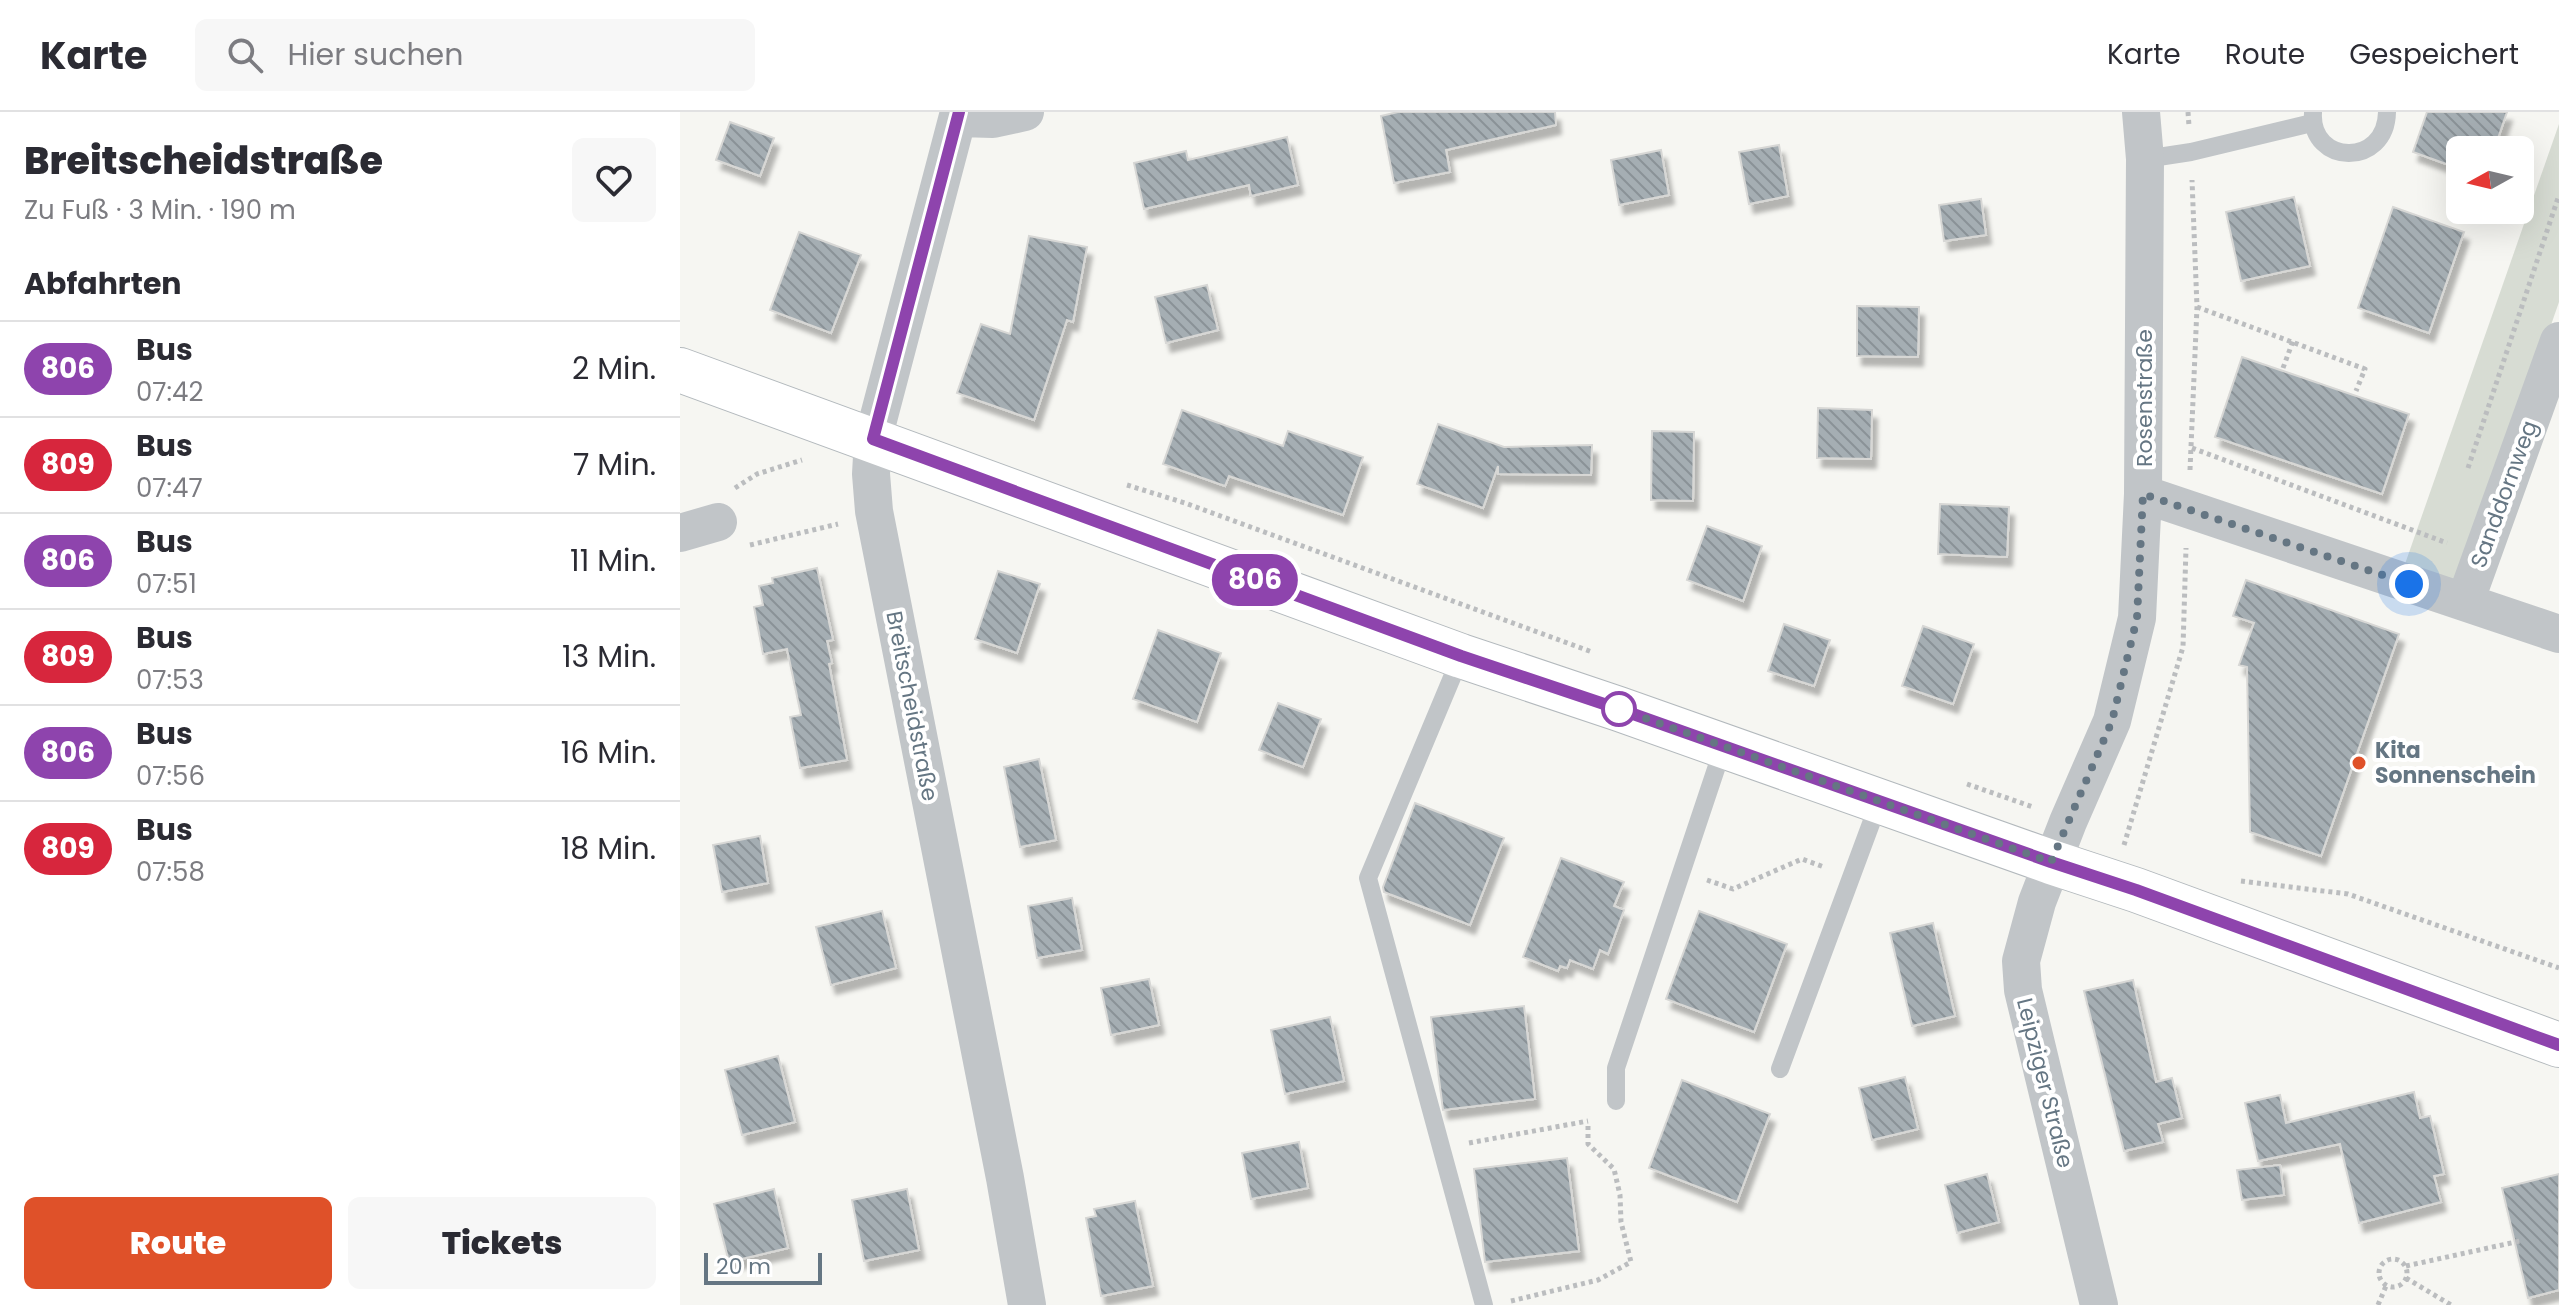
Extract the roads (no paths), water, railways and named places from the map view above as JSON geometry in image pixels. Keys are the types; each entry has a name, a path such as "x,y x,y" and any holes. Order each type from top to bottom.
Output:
{"main road":[{"path":"680,370 1461,656 2136,890 2559,1045"}],"street":[{"path":"959,115 993,119 1025,112"},
{"name":"Rosenstraße","path":"2051,862 2112,721 2137,618 2143,494 2145,159 2141,112"},
{"name":"Breitscheidstraße","path":"959,115 873,439 871,474 874,511 1002,1162 1027,1305"},
{"name":"Sanddornweg","path":"2465,602 2559,341"},
{"path":"2143,494 2559,634"},
{"path":"680,533 718,522"},
{"name":"Leipziger Straße","path":"2051,862 2021,961 2023,990 2099,1305"}],"lane":[{"path":"2145,159 2191,152 2313,118 2319,139 2332,150 2348,154 2365,151 2379,141 2387,125 2387,112"},
{"path":"1461,656 1368,878 1484,1305"},
{"path":"1616,1101 1616,1068 1723,748"},
{"path":"1780,1069 1879,802"}],"place":[{"name":"Kita Sonnenschein","path":"2359,763"}]}
